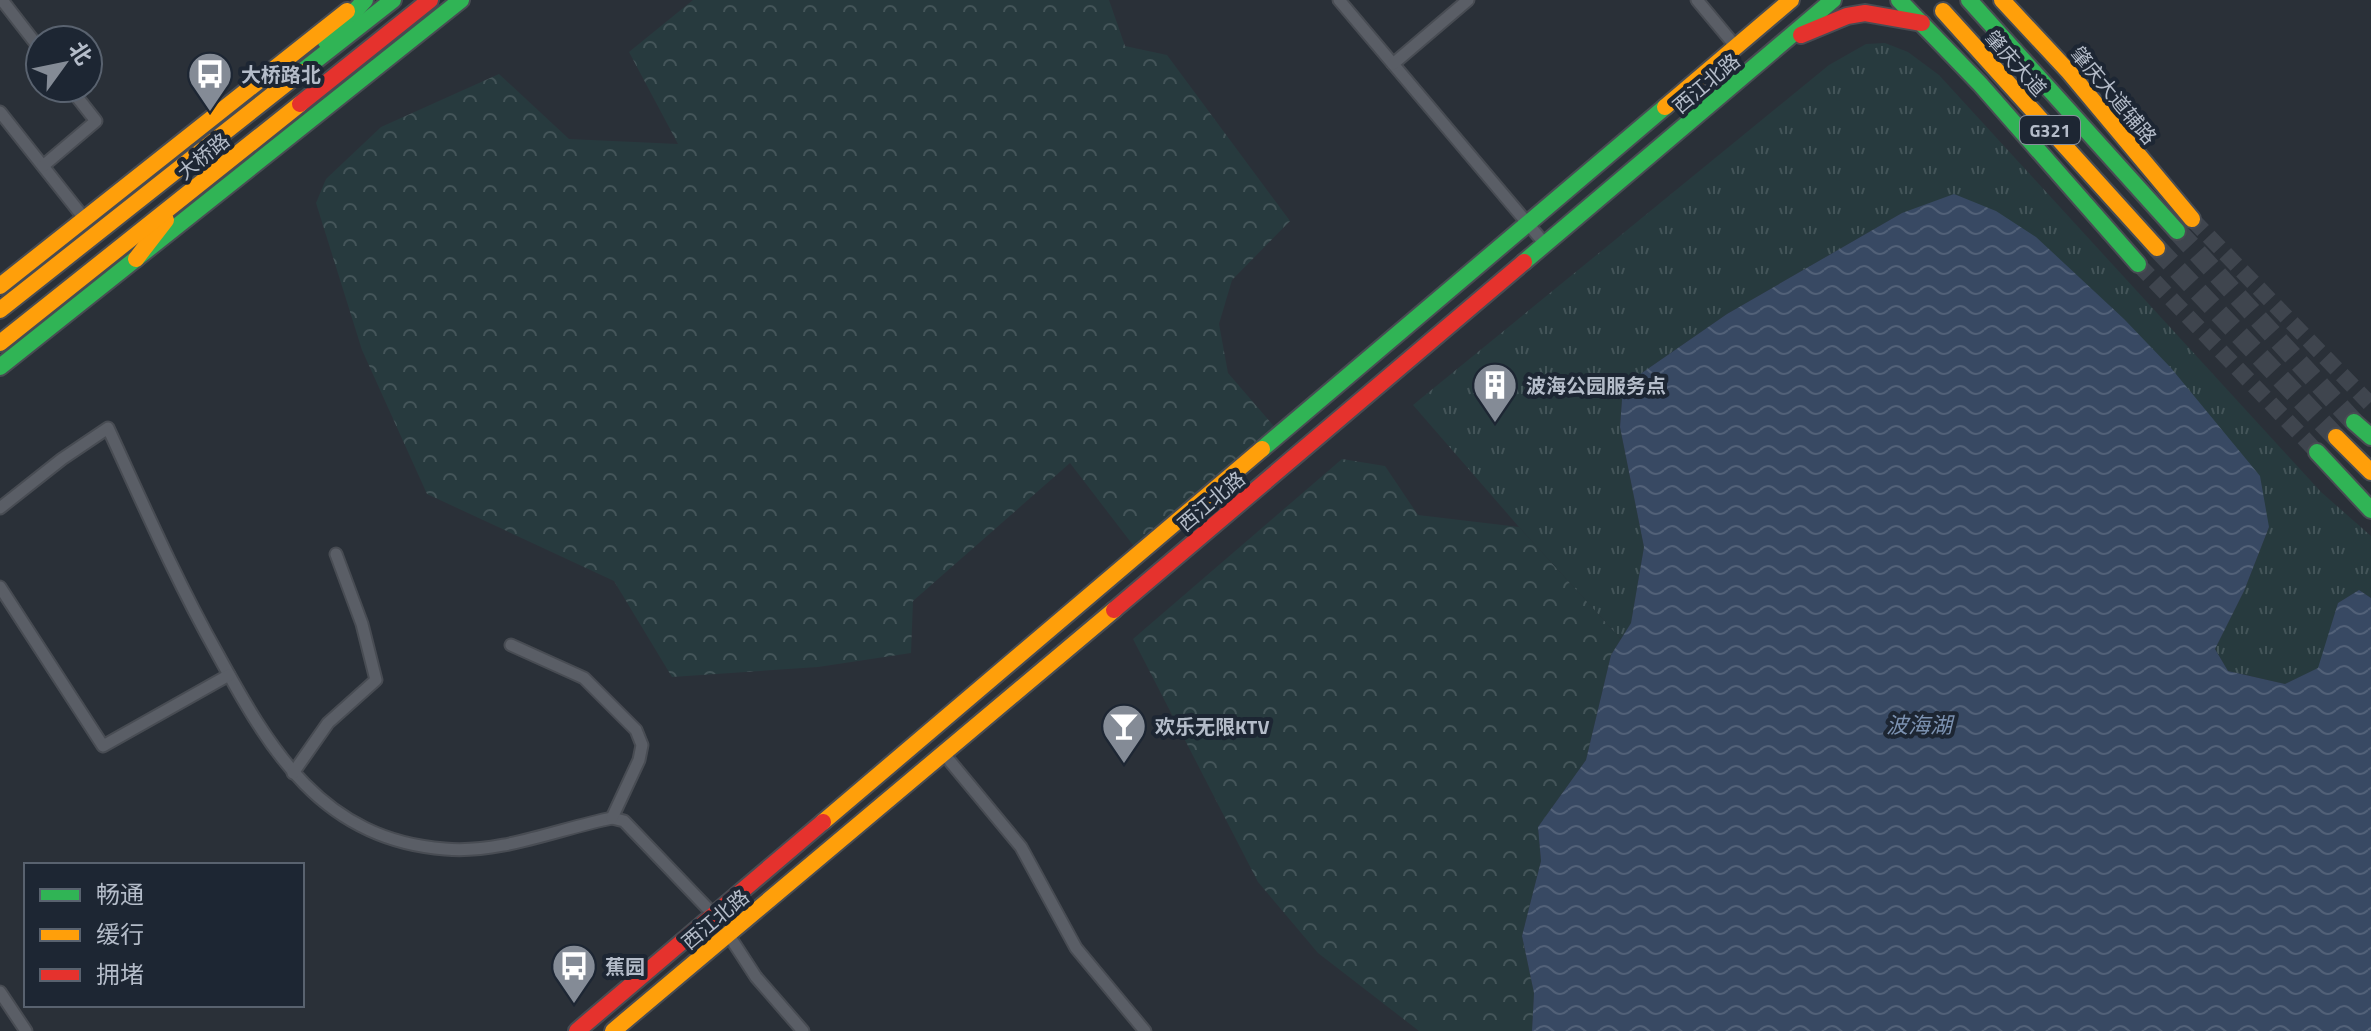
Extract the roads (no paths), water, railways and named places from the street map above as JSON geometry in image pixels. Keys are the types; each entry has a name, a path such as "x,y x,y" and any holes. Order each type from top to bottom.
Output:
{"main road":[{"path":"283,89 363,0"},
{"path":"0,286 363,0"},
{"name":"大桥路","path":"0,310 393,0"},
{"name":"大桥路","path":"0,343 430,0"},
{"path":"0,367 461,0"},
{"path":"1782,0 1769,20 1787,41 1847,16 1865,13 1922,23"},
{"name":"西江北路","path":"577,1031 1791,0"},
{"name":"西江北路","path":"613,1031 1833,0"},
{"path":"1899,0 1980,84 2138,264"},
{"name":"肇庆大道","path":"1969,0 2177,231"},
{"name":"肇庆大道辅路","path":"2002,0 2069,72 2192,219"},
{"name":"肇庆大道","path":"1943,11 2157,248"},
{"path":"136,259 183,198"},
{"path":"2354,422 2371,437"},
{"path":"2336,437 2371,472"},
{"path":"2317,452 2371,510"},
{"path":"2351,488 2371,504"},
{"path":"1006,668 1022,687"}],"street":[{"path":"2,0 24,28"},
{"path":"1339,0 1545,244"},
{"path":"1393,64 1468,0"},
{"path":"1697,0 1737,48"},
{"path":"43,166 96,121 83,104"},
{"path":"0,112 84,218"},
{"path":"0,508 62,459 108,428 181,590 270,745 301,783 350,821 393,841 446,850 494,846 612,818 624,821 714,915"},
{"path":"293,773 328,723 376,680 362,624 336,554"},
{"path":"0,587 103,746 229,675"},
{"path":"511,645 584,678 636,730 642,745 639,760 612,818"},
{"path":"944,754 1021,847 1076,948 1145,1031"},
{"path":"728,934 756,977 803,1031"},
{"path":"0,992 4,1007 26,1031"}],"water":[{"name":"波海湖","path":"1954,194 1996,211 2036,237 2124,319 2171,368 2260,476 2269,527 2244,591 2215,649 2228,671 2285,684 2318,668 2338,603 2359,590 2371,598 2371,1031 1532,1031 1534,993 1522,936 1541,861 1538,827 1586,760 1611,655 1631,623 1644,547 1620,427 1623,386 1727,314 1902,213"}],"tunnel":[{"path":"2192,219 2371,405"},
{"path":"2177,231 2354,422"},
{"path":"2157,248 2336,437"},
{"path":"2138,264 2317,452"}],"place":[{"name":"大桥路北","path":"210,113"},
{"name":"波海公园服务点","path":"1495,424"},
{"name":"欢乐无限KTV","path":"1124,765"},
{"name":"蕉园","path":"574,1005"}]}
